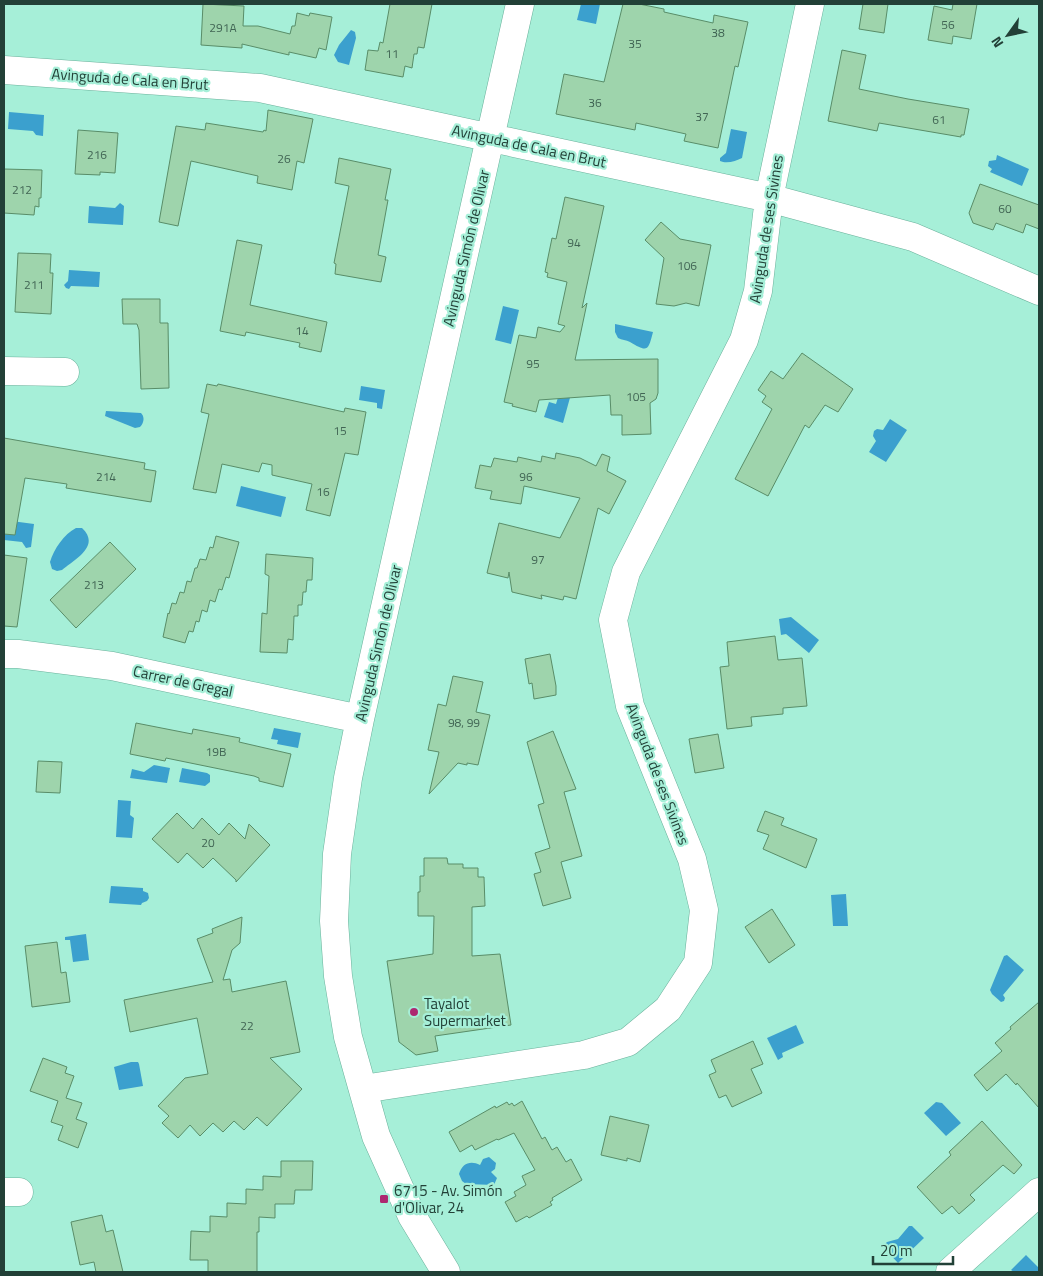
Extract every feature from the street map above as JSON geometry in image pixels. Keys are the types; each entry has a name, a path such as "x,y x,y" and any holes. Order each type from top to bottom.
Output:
{"street":[{"name":"Avinguda Simón de Olivar","path":"446,1272 412,1216 376,1136 348,1037 338,976 334,921 337,854 348,778 360,719 520,4"},
{"name":"Avinguda de ses Sivines","path":"362,1089 584,1055 628,1042 668,1009 698,963 704,910 694,868 630,706 612,620 626,572 744,340 758,291 769,198 810,4"},
{"name":"Avinguda de Cala en Brut","path":"4,70 260,88 769,198 913,237 1039,291"},
{"path":"4,371 64,372"},
{"name":"Carrer de Gregal","path":"4,654 18,654 112,666 360,719"},
{"path":"950,1272 1039,1192"}],"water":[{"path":"581,4 600,4 596,24 577,20"},
{"path":"351,30 355,32 356,38 349,65 338,62 334,55"},
{"path":"9,112 44,115 43,136 36,135 33,131 8,129"},
{"path":"731,129 747,132 742,158 731,162 723,162 720,161 720,158 726,153"},
{"path":"997,155 1029,169 1022,186 990,172 992,169 988,166 989,161 996,160"},
{"path":"120,203 124,206 123,225 88,223 89,206 115,208"},
{"path":"69,270 100,272 99,287 71,286 69,289 66,288 64,285 68,281"},
{"path":"503,306 519,310 511,344 495,340"},
{"path":"615,324 653,332 648,347 643,349 618,338 615,332"},
{"path":"361,386 385,390 382,409 377,408 377,403 359,400"},
{"path":"560,391 571,394 563,423 544,417 549,402 556,404"},
{"path":"106,411 141,413 143,422 140,427 135,428 105,416"},
{"path":"890,419 907,430 886,462 869,452 876,441 873,436 874,431 877,429 883,430"},
{"path":"241,486 286,497 281,517 236,506"},
{"path":"4,520 34,524 31,547 26,548 22,542 4,540"},
{"path":"76,528 82,528 89,541 84,552 62,570 52,569 50,562 54,552 67,534"},
{"path":"791,617 819,640 809,653 786,634 781,635 779,619"},
{"path":"274,728 301,733 298,748 277,744 278,740 271,739"},
{"path":"154,765 170,768 167,783 130,778 132,769 144,772"},
{"path":"182,768 207,773 210,775 210,782 205,786 179,782"},
{"path":"118,800 131,801 130,815 134,818 132,838 116,837"},
{"path":"111,886 143,888 143,891 148,893 149,898 141,905 109,903"},
{"path":"846,894 848,926 833,926 831,895"},
{"path":"86,934 89,960 73,962 70,940 65,940 65,937"},
{"path":"1007,955 1024,970 1003,995 1005,998 1001,1002 990,990 1004,956"},
{"path":"796,1025 804,1043 782,1053 783,1057 778,1060 767,1038"},
{"path":"138,1062 139,1064 143,1086 119,1090 114,1067"},
{"path":"936,1102 942,1103 961,1123 946,1136 924,1113"},
{"path":"489,1157 496,1163 495,1169 491,1172 497,1178 494,1185 466,1184 462,1181 459,1174 462,1167 470,1163 480,1165 483,1159"},
{"path":"909,1226 912,1226 924,1238 898,1263 885,1249 884,1245 887,1242 898,1239"},
{"path":"1026,1255 1039,1268 1039,1272 1014,1272 1011,1270"}],"building":[{"path":"203,4 244,6 243,26 258,26 290,34 292,26 295,26 297,13 309,16 310,13 332,17 326,50 319,48 316,58 289,52 289,55 242,44 242,48 201,45"},
{"path":"390,4 432,4 424,48 418,47 417,54 414,54 412,68 405,66 403,77 365,70 368,50 378,51 380,42 383,43"},
{"path":"623,4 639,4 664,9 664,12 713,23 714,15 748,22 738,67 735,66 718,148 684,141 686,134 636,123 635,130 556,114 564,74 604,82"},
{"path":"863,4 888,4 884,33 859,29"},
{"path":"953,4 977,4 971,39 953,36 952,44 928,40 934,6 952,10"},
{"path":"842,50 866,55 859,89 969,109 964,135 961,135 961,137 879,123 877,131 828,121"},
{"path":"268,110 313,119 304,163 297,161 292,190 257,183 258,176 191,161 178,226 159,222 176,126 205,130 206,123 263,132 264,130 266,131"},
{"path":"78,130 118,133 115,173 100,172 100,175 75,174"},
{"path":"339,158 391,169 385,200 388,200 378,255 386,257 381,282 335,274 336,264 334,263 349,186 335,183"},
{"path":"4,169 42,170 41,198 39,198 39,207 35,206 34,215 4,213"},
{"path":"980,184 1039,205 1039,229 1026,224 1023,233 996,223 993,230 973,223 969,213"},
{"path":"565,197 604,206 582,308 587,303 575,360 658,359 658,393 656,399 650,403 651,434 622,435 622,415 611,415 610,395 539,400 536,412 504,402 519,335 536,338 538,327 560,332 565,326 558,324 567,282 547,277 548,273 545,272 552,238 556,239"},
{"path":"661,222 680,239 711,245 699,306 686,303 674,306 656,304 664,258 645,240"},
{"path":"237,240 262,245 250,305 327,322 321,352 299,347 300,343 246,332 245,336 220,331"},
{"path":"18,253 51,254 50,273 53,273 51,314 15,312"},
{"path":"122,299 160,299 160,323 168,323 169,388 141,389 139,330 137,324 123,324"},
{"path":"802,353 853,389 838,412 825,405 809,428 805,425 768,496 735,479 772,409 762,402 766,396 758,390 771,371 783,379"},
{"path":"207,384 217,386 218,384 344,412 345,408 366,412 358,455 345,453 330,516 306,510 312,484 272,475 272,465 262,463 259,472 222,464 216,493 193,489 209,414 201,412"},
{"path":"4,438 145,463 144,469 156,471 151,502 66,488 67,484 25,478 15,535 4,534"},
{"path":"556,453 580,458 596,466 602,454 610,457 607,471 626,481 609,514 598,508 576,599 564,596 563,600 541,595 542,599 512,592 509,572 508,578 487,573 499,523 560,538 580,498 524,486 521,504 490,499 492,491 475,488 480,465 491,467 494,458 517,462 518,457 541,462 542,456 555,459"},
{"path":"216,536 239,542 229,578 226,577 222,590 219,589 215,602 210,600 207,612 202,610 199,622 196,621 193,632 189,631 185,643 163,637 172,603 176,604 180,592 184,593 187,581 191,582 200,559 206,560 210,547 213,548"},
{"path":"110,542 136,569 76,628 50,600"},
{"path":"266,554 313,558 312,580 307,580 306,592 303,592 302,605 298,605 298,616 294,616 293,640 288,639 287,653 260,652 262,613 267,614 269,576 265,574"},
{"path":"4,555 27,558 17,627 4,626"},
{"path":"775,636 778,660 802,658 807,706 783,708 783,714 751,717 752,726 727,729 720,667 729,666 727,642"},
{"path":"550,654 556,695 534,699 532,683 529,684 525,659"},
{"path":"453,676 483,682 476,712 490,715 478,765 458,763 429,794 439,752 428,750 438,704 446,706"},
{"path":"136,723 192,734 193,729 240,738 239,742 291,754 283,787 259,781 259,778 254,776 166,758 165,761 130,754"},
{"path":"553,731 576,789 564,792 582,856 561,862 571,898 543,906 534,874 541,872 535,853 550,848 538,805 544,803 527,742"},
{"path":"718,734 724,768 695,773 689,739"},
{"path":"38,761 62,762 60,793 36,792"},
{"path":"765,811 784,818 781,825 817,839 806,868 763,849 769,835 757,831"},
{"path":"177,813 193,829 202,818 219,835 229,823 245,839 249,824 270,845 236,882 213,858 203,868 187,853 178,863 152,839"},
{"path":"424,858 447,858 448,864 463,864 463,868 478,868 478,877 484,877 485,906 472,907 472,956 500,954 511,1025 435,1036 438,1051 416,1055 399,1042 387,961 433,954 434,916 418,916 418,892 420,892 420,876 424,876"},
{"path":"772,909 795,945 769,963 745,927"},
{"path":"242,917 240,943 232,950 223,980 230,979 232,992 286,981 300,1052 270,1058 302,1089 267,1126 257,1117 244,1130 234,1121 223,1132 213,1123 200,1136 190,1125 178,1138 162,1123 169,1116 158,1106 185,1078 208,1074 197,1018 130,1032 124,1000 213,982 197,939 213,933 212,929"},
{"path":"57,942 61,973 66,972 70,1002 32,1007 25,946"},
{"path":"1039,1002 1039,1108 1017,1083 1016,1085 1006,1074 987,1091 974,1075 1002,1051 995,1043"},
{"path":"753,1041 763,1064 751,1069 762,1093 732,1107 726,1095 719,1098 709,1075 716,1072 711,1060"},
{"path":"43,1058 67,1067 65,1073 74,1076 66,1098 82,1103 76,1119 87,1123 78,1148 58,1140 63,1126 51,1122 58,1101 30,1091"},
{"path":"522,1101 542,1139 545,1137 552,1150 557,1147 566,1162 571,1159 582,1180 552,1198 553,1200 550,1202 552,1205 529,1218 527,1216 516,1222 505,1202 516,1196 514,1192 526,1185 522,1176 535,1170 514,1133 475,1150 472,1145 460,1152 449,1132 495,1106 496,1108 507,1102 509,1105 512,1103 514,1106"},
{"path":"610,1116 649,1125 640,1162 627,1158 627,1161 601,1155"},
{"path":"982,1121 1022,1165 1014,1174 1003,1165 970,1195 975,1200 959,1214 952,1206 942,1214 917,1187 951,1155 949,1152"},
{"path":"281,1161 313,1161 312,1190 295,1190 294,1204 275,1204 275,1218 259,1217 257,1272 208,1272 208,1260 190,1260 191,1231 210,1232 210,1216 227,1217 227,1203 246,1204 246,1189 263,1190 263,1176 281,1177"},
{"path":"102,1215 106,1232 113,1230 123,1272 96,1272 94,1262 80,1265 71,1222"}],"place":[{"name":"Tayalot Supermarket","path":"414,1012"},
{"name":"6715 - Av. Simón d'Olivar, 24","path":"384,1199"}]}
